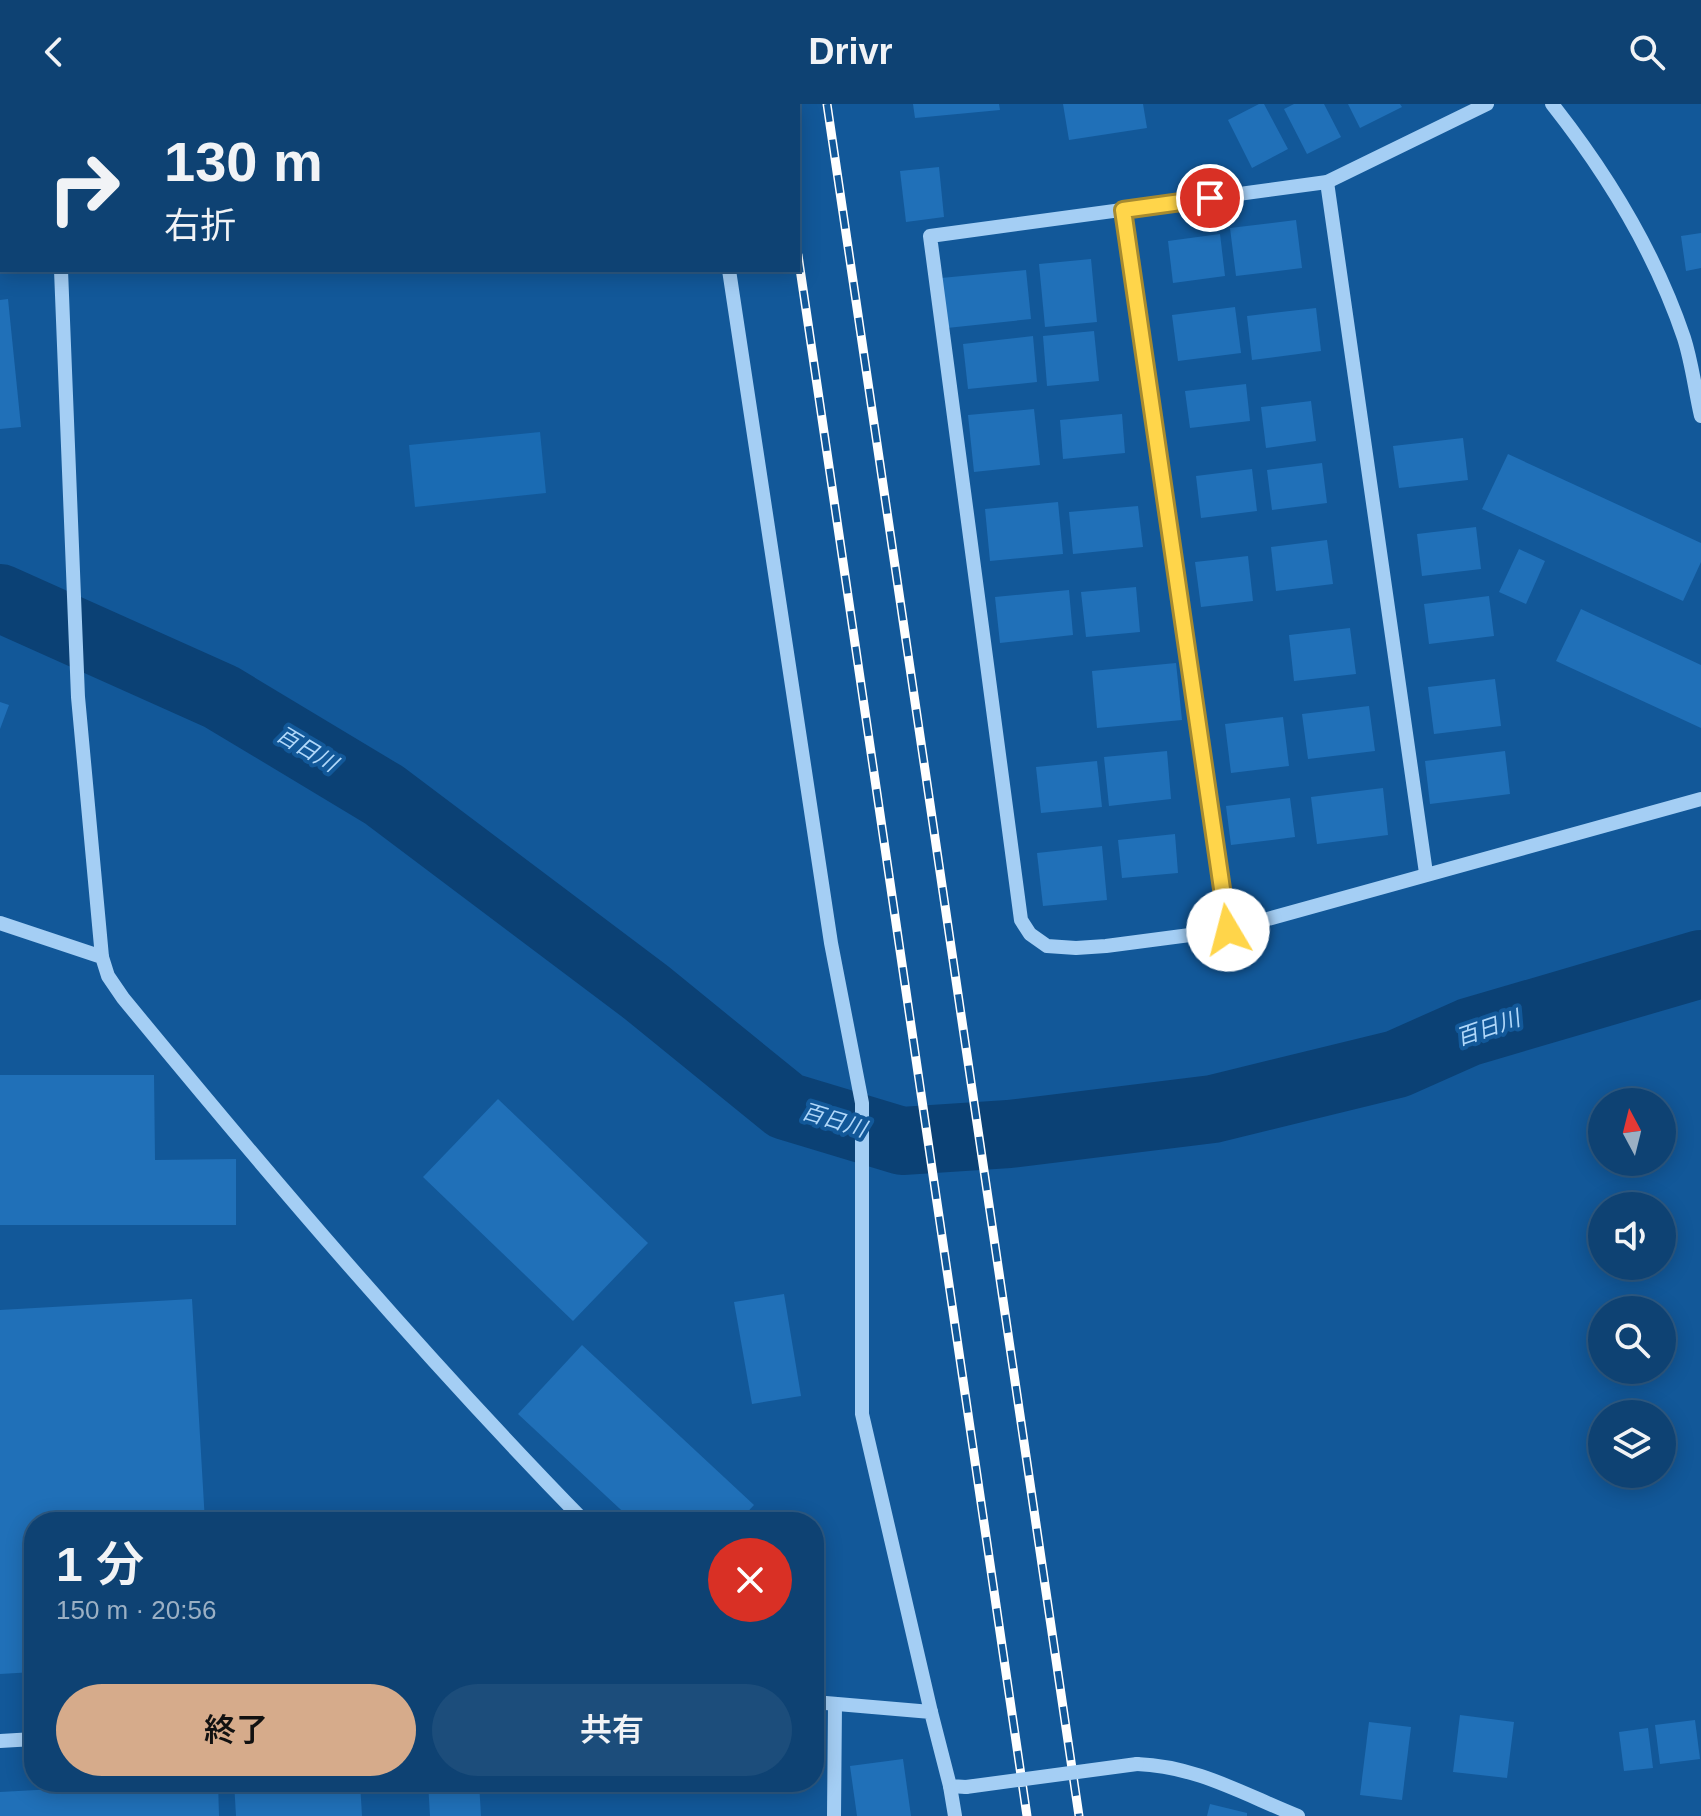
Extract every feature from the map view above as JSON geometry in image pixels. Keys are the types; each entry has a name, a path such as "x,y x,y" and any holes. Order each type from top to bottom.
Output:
{"street":[{"path":"1487,104 1327,182 930,236 1021,920 1030,934 1047,946 1076,948 1228,930 1701,799"},
{"path":"1552,104 1573,130 1638,230 1664,283 1685,341 1701,416"},
{"path":"1327,182 1426,873"},
{"path":"1123,210 1228,930"},
{"path":"61,272 78,697 102,957 108,976 270,1176 502,1438 575,1512"},
{"path":"729,272 831,943 862,1103 862,1414 955,1816"},
{"path":"0,923 102,957"},
{"path":"824,1703 931,1712"},
{"path":"834,1816 835,1704"},
{"path":"0,1741 24,1740"},
{"path":"950,1786 966,1787 1137,1764 1166,1765 1195,1772 1298,1816"}],"shaded area":[{"path":"540,432 546,493 415,507 409,445"}],"building":[{"path":"913,104 999,104 1000,110 915,118"},
{"path":"1063,104 1143,104 1147,128 1069,140"},
{"path":"1264,104 1288,149 1252,168 1228,120"},
{"path":"1294,104 1324,104 1341,137 1307,154 1284,109"},
{"path":"1348,104 1400,104 1402,107 1360,128"},
{"path":"939,167 944,217 906,222 900,171"},
{"path":"1296,220 1302,268 1236,276 1230,228"},
{"path":"1701,233 1701,268 1686,271 1681,236"},
{"path":"1220,234 1225,276 1173,283 1168,241"},
{"path":"1091,259 1097,322 1045,327 1039,264"},
{"path":"1026,270 1031,319 947,328 941,278"},
{"path":"8,299 21,427 0,429 0,300"},
{"path":"1235,307 1241,353 1178,361 1172,315"},
{"path":"1316,308 1321,351 1252,360 1247,316"},
{"path":"1094,331 1099,381 1047,386 1043,336"},
{"path":"1033,336 1037,382 968,389 963,344"},
{"path":"1246,384 1250,421 1190,428 1185,391"},
{"path":"1311,401 1316,441 1266,448 1261,407"},
{"path":"1034,409 1040,465 974,472 968,415"},
{"path":"1122,414 1125,453 1063,459 1060,420"},
{"path":"1463,438 1468,480 1399,488 1393,446"},
{"path":"1508,454 1701,543 1701,562 1683,601 1482,509"},
{"path":"1322,463 1327,503 1272,510 1267,470"},
{"path":"1252,469 1257,511 1201,518 1196,476"},
{"path":"1058,502 1063,554 990,561 985,509"},
{"path":"1138,506 1143,547 1073,554 1069,512"},
{"path":"1476,527 1481,569 1422,576 1417,534"},
{"path":"1327,540 1333,584 1276,591 1271,547"},
{"path":"1519,549 1545,561 1526,604 1499,592"},
{"path":"1248,556 1253,601 1201,607 1195,562"},
{"path":"1136,587 1140,632 1086,637 1081,592"},
{"path":"1069,590 1073,635 1000,643 995,597"},
{"path":"1489,596 1494,636 1429,644 1424,604"},
{"path":"1581,609 1701,665 1701,728 1556,661"},
{"path":"1350,628 1356,674 1294,681 1289,635"},
{"path":"1176,663 1182,720 1097,728 1092,671"},
{"path":"1495,679 1501,726 1434,734 1428,687"},
{"path":"0,702 9,705 0,729"},
{"path":"1369,706 1375,751 1308,759 1302,714"},
{"path":"1283,717 1289,766 1231,773 1225,724"},
{"path":"1167,751 1171,799 1109,806 1104,757"},
{"path":"1505,751 1510,794 1430,804 1425,761"},
{"path":"1097,761 1102,807 1041,813 1036,767"},
{"path":"1383,788 1388,835 1317,844 1311,797"},
{"path":"1290,798 1295,837 1231,845 1226,806"},
{"path":"1175,834 1178,873 1122,878 1118,840"},
{"path":"1102,846 1107,900 1043,906 1037,853"},
{"path":"0,1075 154,1075 155,1160 236,1159 236,1225 0,1225"},
{"path":"498,1099 648,1243 573,1321 423,1177"},
{"path":"784,1294 801,1396 752,1404 734,1302"},
{"path":"192,1299 204,1512 24,1512 24,1673 0,1674 0,1310"},
{"path":"582,1345 754,1505 747,1512 623,1512 518,1414"},
{"path":"1460,1715 1514,1722 1507,1778 1453,1772"},
{"path":"1695,1720 1700,1759 1660,1764 1655,1725"},
{"path":"1369,1722 1411,1727 1402,1800 1360,1795"},
{"path":"1648,1728 1653,1768 1624,1771 1619,1732"},
{"path":"903,1759 911,1816 857,1816 850,1766"},
{"path":"0,1792 218,1792 219,1816 0,1816"},
{"path":"235,1792 361,1792 362,1816 236,1816"},
{"path":"429,1792 480,1792 481,1816 430,1816"},
{"path":"1210,1804 1247,1813 1247,1816 1207,1816"}],"waterway":[{"name":"百日川","path":"0,598 221,697 384,795 647,993 786,1106 902,1141 1009,1134 1213,1109 1397,1064 1469,1032 1701,964"}],"railway":[{"path":"827,104 1079,1816"},
{"path":"800,269 1027,1816"}],"route":[{"path":"1210,198 1123,210 1228,930"}]}
